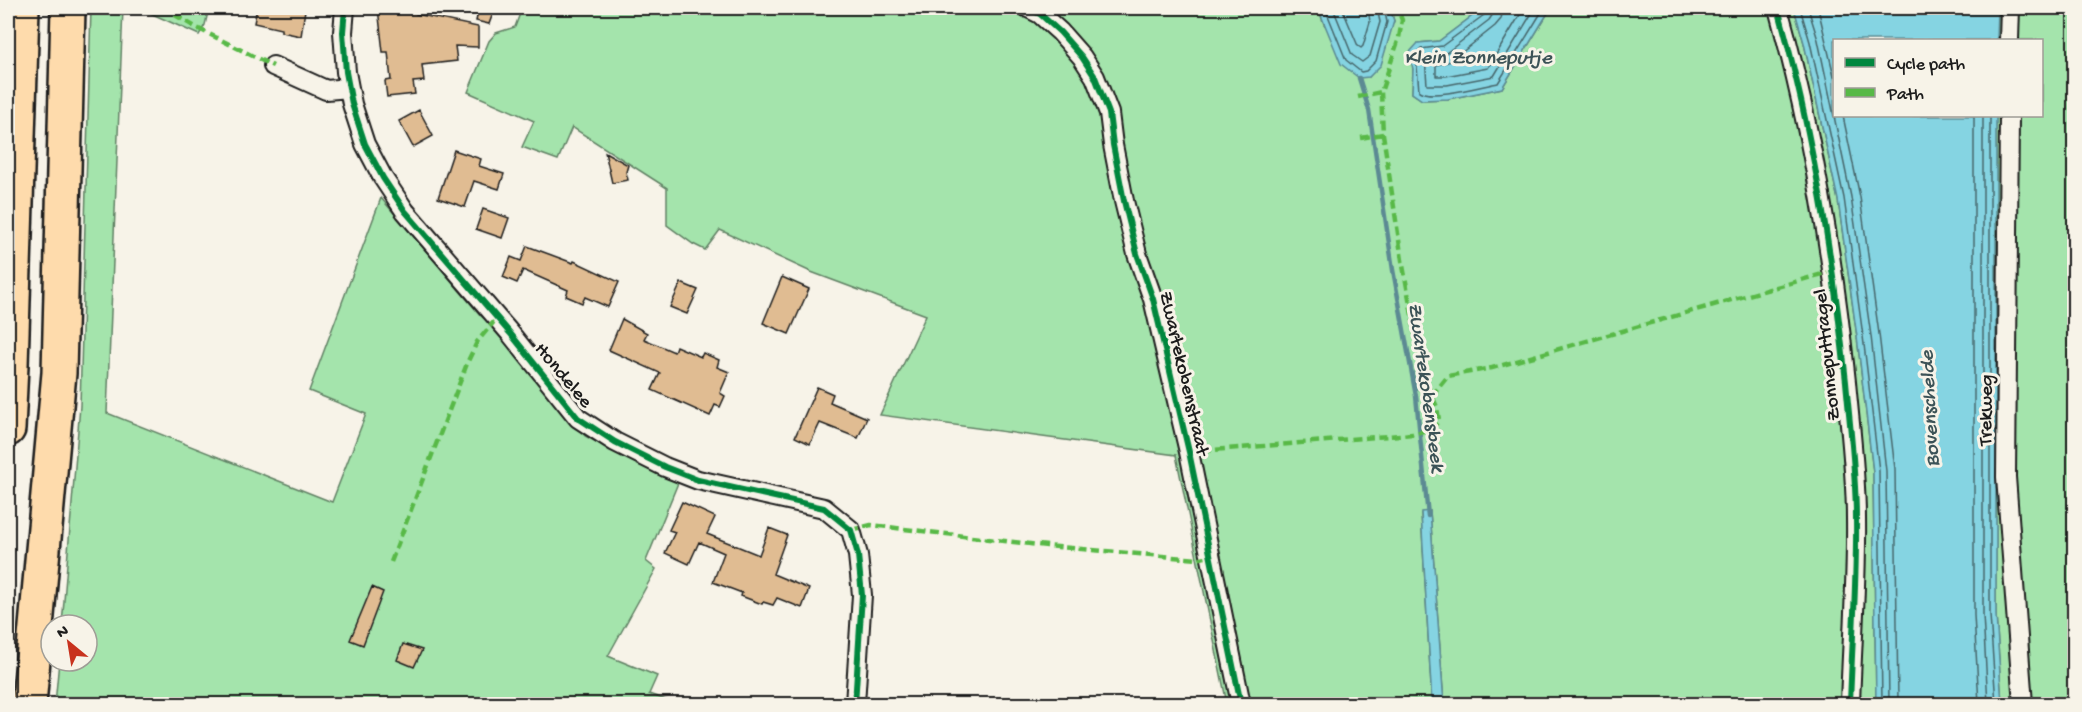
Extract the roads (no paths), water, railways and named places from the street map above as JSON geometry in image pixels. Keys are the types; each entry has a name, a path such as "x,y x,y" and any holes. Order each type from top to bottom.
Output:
{"highway":[{"path":"8,429 22,8"},
{"path":"28,705 38,624 59,373 68,8"}],"street":[{"name":"Hondelee","path":"345,8 343,32 352,104 365,144 383,178 405,211 510,333 578,418 615,442 698,480 824,508 851,530 858,555 862,595 855,705"},
{"name":"Zwartekobenstraat","path":"1028,8 1040,14 1060,32 1082,57 1095,77 1109,113 1124,201 1137,254 1153,299 1189,452 1241,705"},
{"name":"Zonneputtragel","path":"1778,8 1817,173 1842,347 1856,517 1850,705"},
{"path":"2009,39 2010,8"},
{"path":"273,66 326,90 349,88"},
{"name":"Trekweg","path":"2009,117 2006,477 2023,705"}],"water":[{"path":"1318,8 1390,8 1394,21 1381,65 1369,77 1359,78 1341,64"},
{"name":"Klein Zonneputje","path":"1483,8 1551,8 1502,88 1448,99 1422,100 1412,93 1413,69 1409,53 1418,43 1439,41"},
{"name":"Bovenschelde","path":"1794,8 1998,8 1997,39 1833,39 1833,117 1996,117 1996,615 2002,704 1876,704 1873,472 1838,200 1804,43"},
{"path":"1430,511 1444,704 1432,704 1421,512"}],"waterway":[{"name":"Zwartekobensbeek","path":"1359,78 1369,110 1393,270 1416,396 1428,516"}]}
